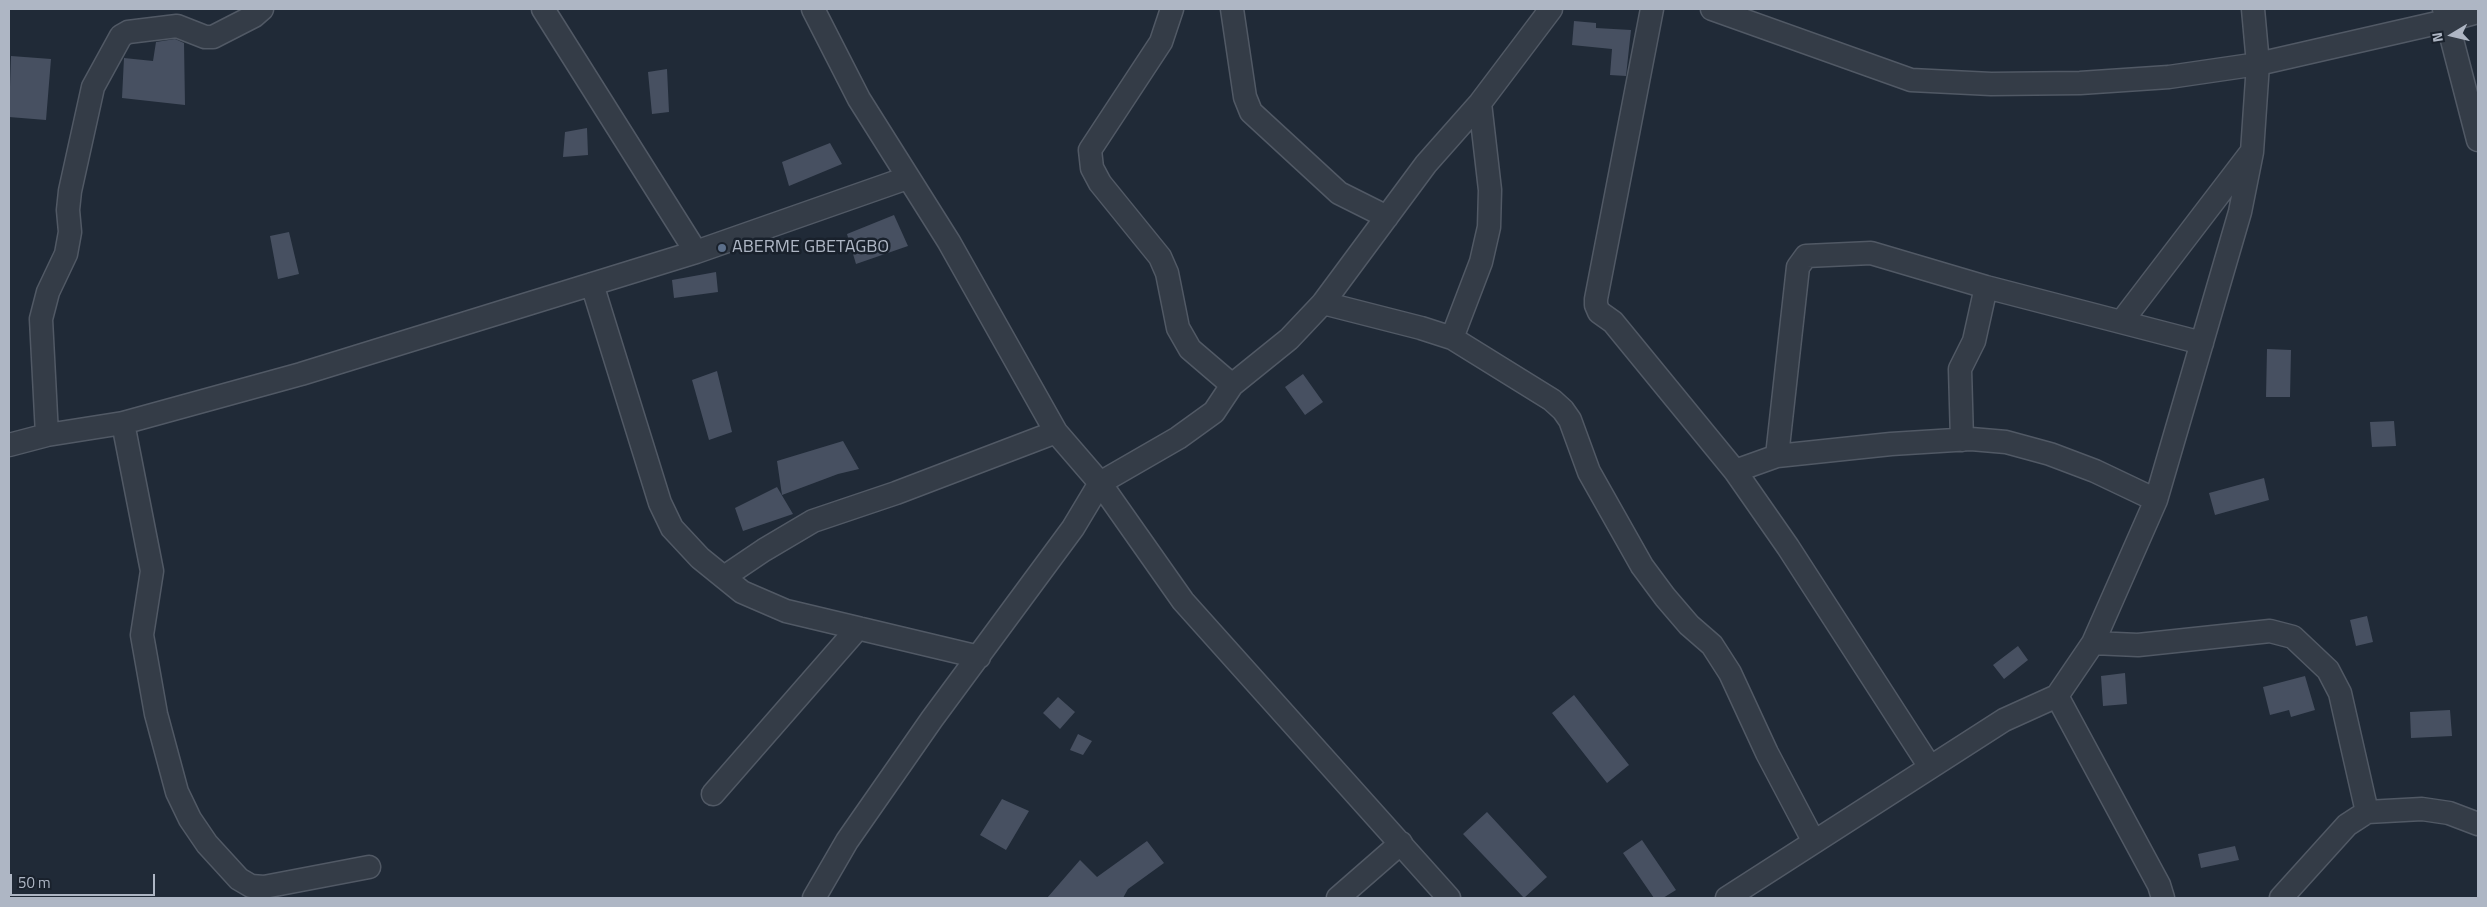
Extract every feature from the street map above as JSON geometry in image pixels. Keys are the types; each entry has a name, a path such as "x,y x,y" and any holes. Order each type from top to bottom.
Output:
{"street":[{"path":"47,435 41,319 48,292 66,254 70,232 68,210 70,191 93,87 121,36 128,32 177,26 205,37 213,37 254,16 262,9"},
{"path":"543,9 696,252"},
{"path":"813,9 859,99 949,242 1056,432 1100,482 1183,601 1449,898"},
{"path":"1172,9 1161,42 1090,150 1092,168 1100,183 1160,258 1167,273 1178,328 1190,348 1232,386"},
{"path":"1232,9 1244,97 1251,112 1339,193 1387,217"},
{"path":"814,898 848,841 932,719 1073,528 1100,482 1178,438 1214,412 1232,386 1289,339 1323,303 1426,164 1480,103 1551,9"},
{"path":"1652,9 1596,306 1599,312 1612,322 1735,471 1794,555 1930,767"},
{"path":"1712,9 1911,80 1991,84 2169,77 2258,64 2445,15 2478,12"},
{"path":"1727,898 2004,720 2057,696 2094,643 2156,500 2240,212 2252,152 2258,64 2253,9"},
{"path":"2445,15 2478,140"},
{"path":"1452,338 1481,262 1489,227 1490,190 1480,103"},
{"path":"2122,321 2252,152"},
{"path":"9,445 47,435 123,423 301,374 696,252 907,178"},
{"path":"1778,456 1798,267 1806,256 1871,253 1986,287 2202,343"},
{"path":"592,284 660,503 672,528 700,558 742,592 786,610 979,657"},
{"path":"1962,440 1960,369 1974,341 1986,287"},
{"path":"1323,303 1422,328 1452,338 1552,400 1570,420 1589,472 1642,566 1689,625 1712,646 1730,673 1768,753 1814,842"},
{"path":"123,423 152,571 142,634 156,714 177,792 190,819 207,844 232,872 251,886 264,887 369,868"},
{"path":"724,577 764,550 813,522 896,493 1056,432"},
{"path":"1735,471 1778,456 1891,444 1962,440 2006,442 2050,454 2156,500"},
{"path":"713,794 858,628"},
{"path":"2094,643 2138,645 2270,631 2293,637 2328,670 2340,693 2367,812"},
{"path":"2057,696 2159,885 2163,898"},
{"path":"2281,898 2348,825 2367,812 2422,809 2449,813 2478,824"},
{"path":"1338,898 1401,843"}],"building":[{"path":"1574,21 1596,23 1596,28 1631,30 1626,76 1610,75 1612,49 1572,45"},
{"path":"175,39 184,43 185,105 122,98 124,58 153,61 156,42"},
{"path":"11,56 51,59 46,120 9,117"},
{"path":"667,69 669,112 652,114 648,72"},
{"path":"587,128 588,155 563,157 565,132"},
{"path":"830,143 842,164 789,186 782,162"},
{"path":"894,215 908,246 856,264 847,234"},
{"path":"289,232 299,274 278,279 270,236"},
{"path":"716,272 718,292 674,298 672,280"},
{"path":"2267,349 2291,350 2290,397 2266,397"},
{"path":"717,371 732,432 709,440 692,380"},
{"path":"1303,374 1323,402 1305,415 1285,387"},
{"path":"2394,421 2396,446 2372,447 2370,422"},
{"path":"843,441 859,469 838,474 782,495 777,461"},
{"path":"2264,478 2269,500 2215,515 2209,493"},
{"path":"777,487 793,514 743,531 735,508"},
{"path":"2367,616 2373,642 2356,646 2350,620"},
{"path":"2018,646 2028,660 2004,679 1993,665"},
{"path":"2125,673 2127,704 2103,706 2101,676"},
{"path":"2305,676 2315,710 2291,717 2289,710 2270,715 2263,687"},
{"path":"1574,695 1629,765 1607,783 1552,713"},
{"path":"1058,697 1075,712 1060,729 1043,713"},
{"path":"2450,710 2452,736 2411,738 2410,712"},
{"path":"1078,734 1092,741 1083,755 1070,750"},
{"path":"1002,799 1029,811 1006,850 980,835"},
{"path":"1487,812 1547,877 1524,898 1463,834"},
{"path":"1642,840 1676,890 1663,898 1654,898 1623,853"},
{"path":"1147,841 1164,863 1128,889 1123,898 1047,898 1080,860 1097,877"},
{"path":"2235,846 2239,860 2201,868 2198,854"}],"place":[{"name":"ABERME GBETAGBO","path":"722,248"}]}
